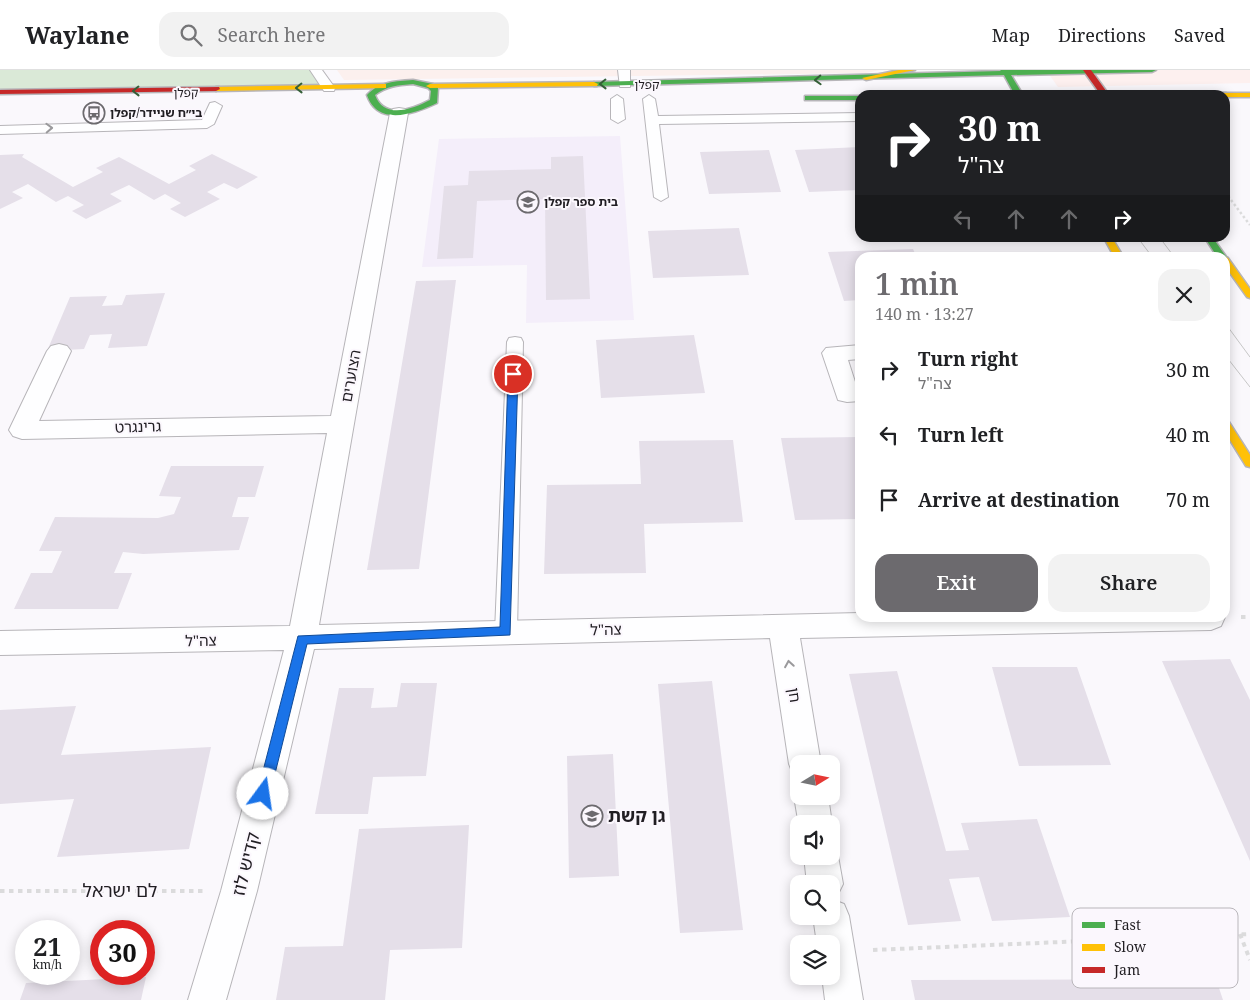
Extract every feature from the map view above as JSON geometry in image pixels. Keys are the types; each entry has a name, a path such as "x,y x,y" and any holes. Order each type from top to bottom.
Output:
{"street":[{"path":"866,78 911,70"},
{"path":"1088,70 1102,90"},
{"name":"קפלן","path":"0,92 329,88 383,86 413,82 430,86 625,84 866,78 1006,72 1152,70"},
{"path":"1006,72 1016,90"},
{"path":"383,86 371,95 367,103 380,109 399,113 420,109 439,101 430,86"},
{"path":"1230,95 1250,94"},
{"path":"800,98 855,98"},
{"name":"קפלן","path":"612,99 645,99"},
{"name":"הצוערים","path":"302,639 399,113"},
{"path":"1230,267 1250,295"},
{"name":"גרינגרט","path":"59,351 22,430 343,424"},
{"path":"855,352 834,353 847,394 855,393"},
{"path":"1230,432 1250,463"},
{"name":"צה\"ל","path":"0,643 302,639 506,632 948,622"},
{"name":"חן","path":"783,626 804,755"},
{"name":"קדיש לוז","path":"208,1000 239,890 302,639"},
{"path":"840,976 844,1000"}],"lane":[{"path":"316,70 329,88"},
{"path":"624,70 625,84"},
{"path":"612,99 618,119"},
{"path":"645,99 651,120 661,196"},
{"path":"0,130 207,124 215,106"},
{"path":"651,120 855,117"},
{"path":"506,632 515,342"}],"path":[{"path":"1230,199 1250,225"},
{"name":"לם ישראל","path":"0,891 239,890"},
{"path":"1250,934 1240,934 1250,960"},
{"path":"840,952 1072,941"}],"shaded area":[{"path":"337,70 880,70 866,73 344,80"},
{"path":"1046,70 1250,70 1250,83 1058,87"},
{"name":"בית ספר קפלן","path":"620,136 634,320 526,323 527,265 422,267 439,139"}],"green space":[{"path":"0,70 316,70 329,88 0,92"}],"building":[{"path":"855,147 855,190 809,192 795,150"},
{"path":"769,150 781,192 709,194 700,152"},
{"path":"24,154 22,157 73,187 103,172 96,168 119,157 169,184 196,170 189,166 212,154 258,177 237,189 224,183 207,192 220,199 185,217 170,209 181,203 165,194 154,200 129,185 110,194 122,201 86,219 72,211 84,205 68,196 56,202 28,184 12,192 23,198 0,209 0,155"},
{"path":"583,156 590,299 546,300 545,199 477,201 473,258 437,259 444,186 468,185 469,171 551,169 551,157"},
{"path":"739,228 749,275 653,278 648,231"},
{"path":"913,249 914,252 855,252 855,300 844,301 828,252"},
{"path":"456,280 419,569 367,570 416,281"},
{"path":"165,293 147,346 108,348 112,334 90,335 84,349 47,351 70,297 107,296 102,306 122,305 126,295"},
{"path":"694,335 705,393 601,398 596,340"},
{"path":"855,437 855,519 795,520 781,438"},
{"path":"733,440 743,522 644,524 646,573 544,574 547,485 641,484 639,441"},
{"path":"171,466 264,466 255,497 238,497 232,517 249,517 239,550 143,554 123,552 114,573 132,573 118,609 14,609 31,573 52,573 62,551 39,551 55,517 158,518 174,514 181,497 159,496"},
{"path":"1230,659 1250,700 1250,861 1162,661"},
{"path":"992,667 1077,667 1111,765 1019,766"},
{"path":"897,671 946,851 969,850 961,823 1037,819 1070,917 992,921 979,877 949,879 961,921 908,925 849,674"},
{"path":"712,681 743,930 680,933 658,684"},
{"path":"401,683 437,683 426,776 373,777 368,814 315,814 339,688 374,688 371,708 397,707"},
{"path":"76,706 61,755 211,747 189,849 57,857 74,799 0,804 0,710"},
{"name":"גן קשת","path":"613,754 619,876 569,878 567,756"},
{"path":"469,825 462,948 390,950 385,1000 276,1000 285,947 343,946 359,829"},
{"path":"1072,979 1072,988 1219,988 1223,1000 915,1000 911,980"},
{"path":"80,980 90,980 90,985 144,985 141,1000 20,1000 25,985 80,985"}],"tram line":[{"path":"1141,242 1148,252"},
{"path":"1163,242 1170,252"},
{"path":"1230,330 1250,357"},
{"path":"1230,361 1250,387"}],"traffic: fast":[{"path":"1004,70 1016,90"},
{"path":"594,84 1152,70"},
{"path":"413,82 430,86 435,90 434,101 427,105 398,113 380,110 374,104 371,95 380,88 391,84 413,82"},
{"path":"808,98 855,98"},
{"path":"1212,242 1219,252"}],"traffic: slow":[{"path":"866,78 911,70"},
{"path":"430,86 594,84"},
{"path":"216,89 383,86"},
{"path":"1230,95 1250,95"},
{"path":"1110,242 1116,252"},
{"path":"1230,267 1250,295"},
{"path":"1230,432 1250,463"}],"traffic: jam":[{"path":"1087,70 1101,90"},
{"path":"0,92 216,89"}],"place":[{"name":"בי״ח שניידר/קפלן","path":"94,113"},
{"name":"בית ספר קפלן","path":"528,202"},
{"name":"גן קשת","path":"592,816"}],"route":[{"path":"263,794 302,639 506,632 513,374"}]}
